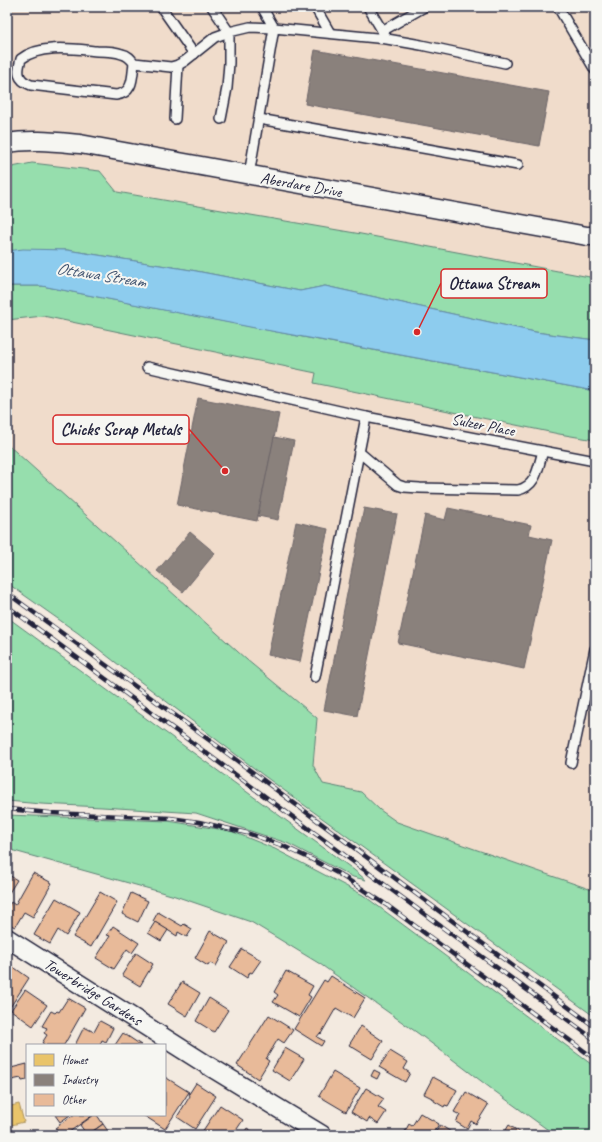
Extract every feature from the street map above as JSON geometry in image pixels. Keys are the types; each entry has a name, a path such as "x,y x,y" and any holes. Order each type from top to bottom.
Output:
{"street":[{"name":"Aberdare Drive","path":"7,143 16,141 40,141 80,144 587,236 595,236"},
{"name":"Towerbridge Gardens","path":"7,938 204,1063 322,1135"}],"lane":[{"path":"160,7 194,54"},
{"path":"212,7 229,32 230,63 221,120"},
{"path":"250,175 274,28 262,7"},
{"path":"315,7 330,33"},
{"path":"368,7 388,40"},
{"path":"382,31 424,7"},
{"path":"558,7 595,70"},
{"path":"134,63 131,86 127,92 116,95 31,86 24,83 18,73 21,59 31,53 47,49 70,48 117,52 128,56 134,63 171,66 178,65 215,37 250,27 330,33 388,40 421,45 505,63"},
{"path":"175,119 178,65"},
{"path":"259,119 518,165"},
{"name":"Sulzer Place","path":"147,367 366,417 595,461"},
{"path":"316,677 366,417"},
{"path":"359,452 398,485 404,487 518,490 525,489 535,478 543,451"},
{"path":"571,763 595,649"}],"shaded area":[{"path":"7,7 595,7 595,278 117,192 100,171 32,163 7,168"},
{"path":"43,315 316,373 315,383 559,434 595,440 595,891 397,822 380,810 361,792 323,784 313,765 317,717 247,660 7,444 7,320"}],"green space":[{"path":"32,163 100,171 117,192 361,234 595,278 595,340 535,332 325,286 300,291 191,270 67,250 7,251 7,168"},
{"path":"7,286 42,286 308,338 595,391 595,440 559,434 314,383 316,373 43,316 7,320"},
{"path":"7,444 247,660 317,718 313,765 323,784 361,792 380,810 397,822 595,891 595,1017 263,775 78,633 7,583"},
{"path":"7,617 366,880 353,877 287,843 196,813 7,801"},
{"path":"7,815 168,821 231,831 275,849 363,895 595,1067 595,1135 555,1135 419,1034 320,964 251,922 175,896 7,849"}],"water":[{"path":"23,249 67,250 191,270 300,291 325,286 535,332 595,340 595,391 255,328 42,286 7,286 7,251"}],"building: Homes":[{"path":"19,1104 24,1122 7,1126 7,1107"},
{"path":"7,1126 9,1126 11,1135 7,1135"}],"building: Industry":[{"path":"315,50 549,92 539,146 305,104"},
{"path":"198,398 279,414 257,521 177,505"},
{"path":"274,437 294,441 278,520 258,516"},
{"path":"364,508 397,514 357,716 324,710"},
{"path":"448,508 531,525 529,535 552,540 524,669 398,643 425,515 445,520"},
{"path":"296,522 328,529 300,662 268,655"},
{"path":"190,532 215,553 183,592 157,571"}],"building: Other":[{"path":"33,873 52,883 33,917 24,912 15,927 7,923 7,909 11,902 15,905"},
{"path":"7,874 17,880 7,896"},
{"path":"100,892 117,902 91,947 73,937"},
{"path":"131,893 148,901 138,922 122,914"},
{"path":"56,898 80,912 66,936 58,930 50,944 34,935"},
{"path":"158,912 182,926 184,924 192,929 187,937 178,932 177,936 153,921"},
{"path":"155,922 168,930 161,941 148,933"},
{"path":"113,926 139,943 132,953 127,949 114,969 96,958 110,936 107,935"},
{"path":"210,931 229,942 216,966 210,963 208,966 195,958"},
{"path":"242,949 261,960 252,973 250,972 247,978 230,967"},
{"path":"136,953 153,964 140,986 122,975"},
{"path":"12,966 29,978 9,1009 7,1008 7,973"},
{"path":"286,971 313,986 308,995 311,997 299,1017 273,1002 278,995 274,992"},
{"path":"331,976 365,998 353,1018 336,1008 321,1034 320,1033 317,1037 324,1041 321,1046 294,1029 324,980 327,982"},
{"path":"182,982 200,993 187,1016 168,1004"},
{"path":"25,990 47,1005 33,1026 11,1010"},
{"path":"68,998 85,1008 65,1044 42,1043 47,1035 44,1033 47,1028 42,1026 51,1011 55,1013 57,1011 59,1012"},
{"path":"209,998 228,1010 214,1032 196,1021"},
{"path":"269,1015 293,1030 284,1043 278,1039 266,1059 269,1061 258,1079 237,1065"},
{"path":"100,1021 113,1028 106,1042 102,1040 100,1044 76,1044 84,1027 94,1032"},
{"path":"361,1026 383,1041 372,1059 349,1045"},
{"path":"123,1033 140,1044 116,1044"},
{"path":"285,1048 304,1059 290,1081 272,1070"},
{"path":"390,1051 408,1062 404,1069 410,1073 405,1082 379,1067"},
{"path":"26,1064 26,1080 22,1081 21,1078 7,1081 7,1069"},
{"path":"374,1070 380,1073 377,1079 371,1076"},
{"path":"333,1072 360,1088 346,1112 319,1096"},
{"path":"433,1077 457,1090 448,1106 445,1105 444,1107 434,1101 434,1099 424,1094"},
{"path":"166,1078 189,1092 165,1129 145,1116 166,1116"},
{"path":"196,1083 216,1096 195,1129 177,1117"},
{"path":"366,1088 384,1099 378,1107 386,1112 378,1124 369,1118 367,1122 351,1112"},
{"path":"466,1092 488,1105 476,1124 471,1121 467,1129 456,1122 460,1115 454,1112"},
{"path":"220,1105 243,1120 233,1135 200,1135"},
{"path":"420,1113 439,1124 432,1135 403,1135 409,1124 412,1126"},
{"path":"56,1116 69,1116 60,1122"},
{"path":"72,1116 92,1116 65,1135 60,1135 55,1128"},
{"path":"93,1116 98,1116 103,1124 87,1135 80,1125"},
{"path":"103,1124 110,1134 88,1135"},
{"path":"440,1125 456,1135 434,1135"},
{"path":"509,1125 524,1135 503,1135"},
{"path":"247,1128 258,1135 243,1135"}],"railway":[{"path":"7,593 220,748 595,1027"},
{"path":"7,606 595,1040"},
{"path":"7,809 50,813 170,818 199,822 247,833 281,845 339,874 388,906 595,1059"}],"place":[{"name":"Ottawa Stream","path":"417,332"},
{"name":"Chicks Scrap Metals","path":"225,471"}]}
